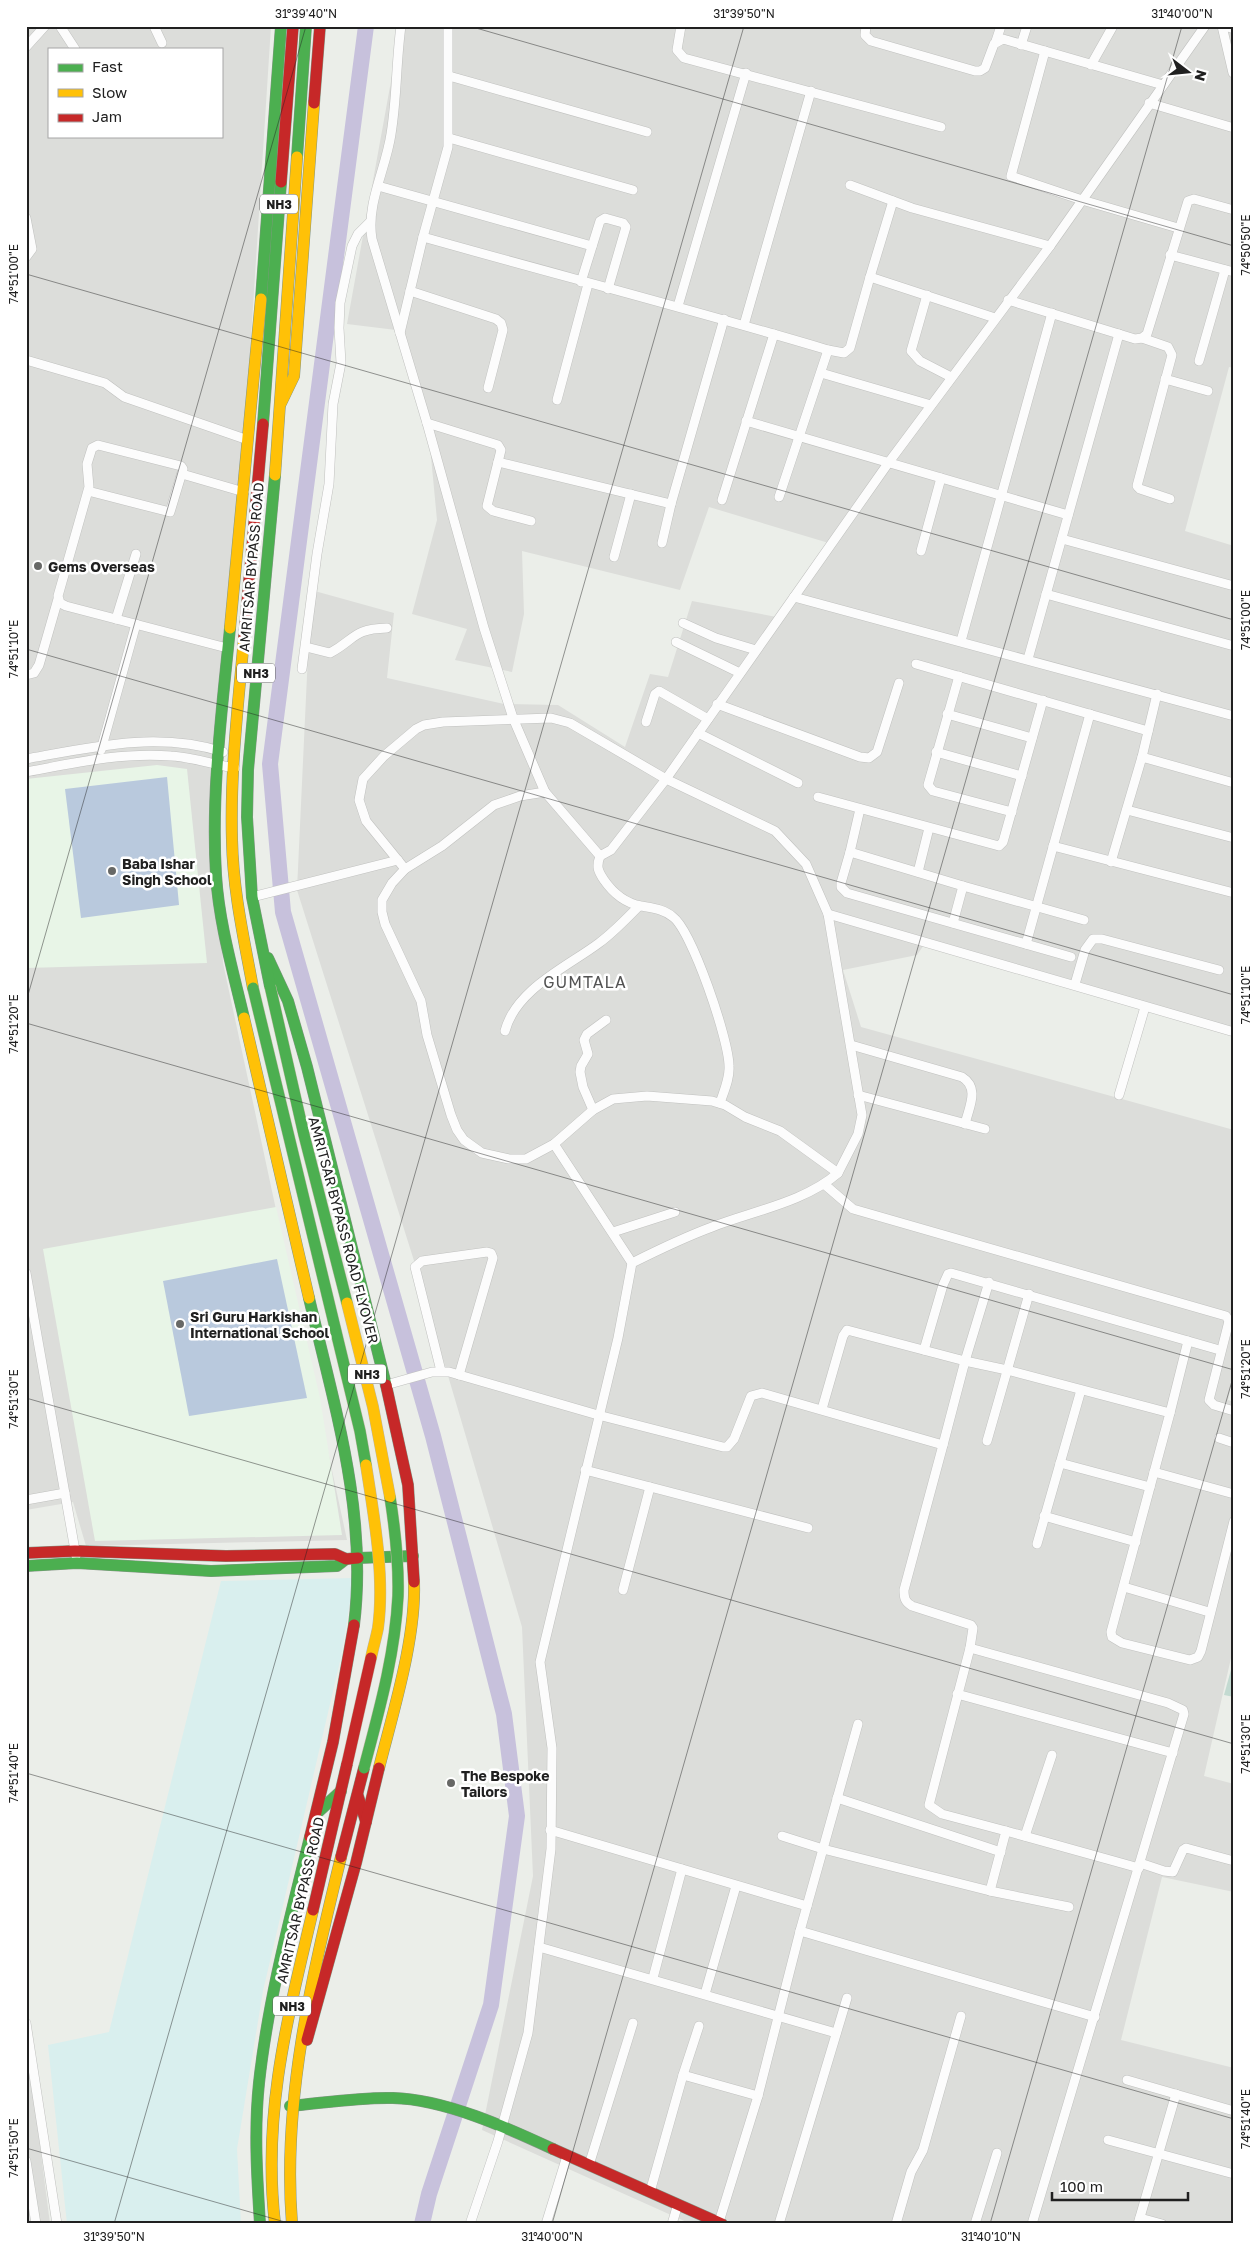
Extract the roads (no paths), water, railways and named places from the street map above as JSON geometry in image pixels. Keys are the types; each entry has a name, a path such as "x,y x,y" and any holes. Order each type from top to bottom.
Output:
{"main road":[{"path":"260,2224 257,2201 257,2132 263,2049 275,1983 343,1692 353,1625 358,1558 353,1500 347,1462 274,1154 220,909 213,830 217,750 248,440 256,415 281,26"},
{"name":"NH3","path":"256,415 265,382 293,26"},
{"name":"NH3","path":"279,407 306,26"},
{"path":"279,407 294,376 320,26"},
{"name":"AMRITSAR BYPASS ROAD","path":"259,939 252,896 247,826 248,766 273,503 279,407"},
{"name":"AMRITSAR BYPASS ROAD","path":"243,941 234,873 232,768 257,503 256,415"},
{"path":"259,939 288,1001 307,1067 386,1385 408,1485 413,1556 414,1594 405,1661 366,1822 316,2011 295,2074"},
{"name":"AMRITSAR BYPASS ROAD FLYOVER","path":"259,939 292,1087 371,1391 393,1514 398,1577 397,1611 384,1689 358,1794"},
{"name":"AMRITSAR BYPASS ROAD FLYOVER","path":"243,941 360,1431 374,1515 379,1574 378,1627 341,1791"},
{"path":"26,1552 75,1551 226,1556 335,1554 346,1559 413,1556"},
{"path":"26,1566 77,1563 211,1571 337,1566 346,1559"},
{"path":"316,1814 341,1791"},
{"name":"AMRITSAR BYPASS ROAD","path":"275,2224 270,2170 276,2088 295,1991 341,1791"},
{"path":"358,1794 366,1822"},
{"name":"NH3","path":"292,2224 288,2170 290,2106 326,1920 358,1794"},
{"path":"290,2106 394,2098 427,2103 498,2124 720,2223"}],"street":[{"path":"26,47 45,26"},
{"path":"60,26 74,48"},
{"path":"154,26 162,43"},
{"path":"400,26 391,137 370,222 372,239 427,423 465,562 513,718 545,792 600,856"},
{"path":"400,333 449,138 448,26"},
{"path":"681,26 677,50 681,56 941,127"},
{"path":"866,26 865,35 871,41 980,72 985,68 1001,26"},
{"path":"1021,45 1027,26"},
{"path":"1091,64 1113,26"},
{"path":"720,1103 729,1072 726,1042 692,946 685,932 672,916 657,909 639,906 623,899 609,888 598,873 597,867 600,856 611,850 666,779 889,462 1050,246 1205,26"},
{"path":"1233,73 1224,26 1234,29"},
{"path":"996,41 1003,39 1163,85"},
{"path":"1045,51 1010,176 1082,200 1178,228"},
{"path":"678,306 746,74"},
{"path":"449,76 647,132"},
{"path":"744,325 811,91"},
{"path":"1150,103 1234,128"},
{"path":"449,138 633,190"},
{"path":"850,185 920,210 1050,246"},
{"path":"378,186 592,246"},
{"path":"1142,338 1147,334 1186,205 1191,199 1234,210"},
{"path":"423,237 844,353 850,348 893,201"},
{"path":"26,218 32,249 26,256"},
{"path":"557,400 592,246 602,219 626,225 608,289"},
{"path":"302,669 317,554 329,484 333,404 341,363 338,328 340,303 352,246 358,234 370,222"},
{"path":"1170,255 1229,271 1199,361"},
{"path":"870,277 995,318"},
{"path":"410,291 496,319 502,323 503,330 488,388"},
{"path":"927,295 911,351 920,360 951,377"},
{"path":"1008,300 1119,334 1142,338 1171,349 1172,355 1166,379 1136,484 1140,489 1170,499"},
{"path":"961,641 1052,313"},
{"path":"662,542 671,504 724,319"},
{"path":"722,500 774,334"},
{"path":"1028,659 1119,334"},
{"path":"779,497 828,350"},
{"path":"26,360 105,383 124,397 248,440"},
{"path":"821,373 931,405"},
{"path":"1166,379 1208,391"},
{"path":"746,422 1068,515"},
{"path":"427,423 496,443 501,450 487,506 493,511 531,521"},
{"path":"26,675 34,673 39,665 58,600 88,491 87,464 91,449 96,445 180,466 183,469 170,512 88,491"},
{"path":"498,462 671,504"},
{"path":"182,474 244,492"},
{"path":"921,551 941,478"},
{"path":"614,557 630,494"},
{"path":"1062,539 1234,586"},
{"path":"116,619 136,554"},
{"path":"1046,594 1234,646"},
{"path":"794,597 1234,716"},
{"path":"58,600 66,606 227,648"},
{"path":"683,623 720,640 756,650"},
{"path":"100,758 136,624"},
{"path":"306,647 330,653 356,634 368,629 388,628"},
{"path":"676,642 740,673"},
{"path":"916,664 1148,732"},
{"path":"959,676 927,782 931,789 1012,812"},
{"path":"717,704 860,758 870,758 877,752 899,684"},
{"path":"646,722 655,694 659,691 708,719"},
{"path":"1111,862 1142,756 1157,694"},
{"path":"818,796 999,846 1003,842 1043,700"},
{"path":"947,714 1032,738"},
{"path":"1026,944 1090,714"},
{"path":"405,869 362,814 359,793 364,779 384,756 424,725 443,722 513,718 561,720 666,779 775,831 806,864 828,914 851,1045 862,1121 852,1145 838,1173 824,1184 677,1241 632,1263"},
{"path":"698,733 798,783"},
{"path":"26,759 102,745 164,742 217,750 234,756 248,766"},
{"path":"936,752 1022,776"},
{"path":"26,772 100,758 135,755 172,756 232,768 248,766"},
{"path":"1142,756 1234,783"},
{"path":"545,792 520,796 494,805 442,846 405,869 386,891 382,900 385,924 421,1001 427,1035 457,1130 464,1140 482,1153 509,1160 526,1159 554,1144 593,1110 613,1099 665,1097 720,1103 745,1117 780,1131 838,1173"},
{"path":"860,809 850,852 840,883 840,888 843,891 1071,957"},
{"path":"1127,810 1234,838"},
{"path":"918,872 929,828"},
{"path":"1053,846 1234,893"},
{"path":"850,852 1084,920"},
{"path":"252,896 291,888 398,860"},
{"path":"953,923 964,886"},
{"path":"505,1032 508,1021 516,1006 544,982 606,937 639,906"},
{"path":"828,914 1075,984 1145,1007 1234,1032"},
{"path":"1075,984 1085,950 1093,939 1102,938 1219,970"},
{"path":"1119,1094 1145,1007"},
{"path":"593,1110 581,1079 580,1069 588,1054 584,1040 587,1034 606,1020"},
{"path":"851,1045 962,1077 968,1081 973,1089 973,1094 965,1124"},
{"path":"858,1095 985,1130"},
{"path":"470,2224 498,2124 528,2034 548,1877 550,1830 552,1748 540,1662 584,1470 618,1338 632,1263 554,1144"},
{"path":"824,1184 853,1209 1227,1316 1228,1321 1208,1400 1214,1405 1234,1411"},
{"path":"613,1232 675,1212"},
{"path":"442,1371 415,1267 422,1261 487,1252 491,1253 493,1258 459,1375"},
{"path":"26,1273 77,1563"},
{"path":"924,1350 943,1285 948,1274 952,1273 989,1282 1216,1349"},
{"path":"989,1282 965,1361 904,1590 906,1603 971,1626 973,1633 930,1805 932,1809 942,1814 1164,1871 1173,1872 1177,1867 1183,1850 1186,1848 1234,1861"},
{"path":"987,1441 1029,1294"},
{"path":"822,1409 842,1336 847,1330 1170,1413"},
{"path":"1188,1341 1112,1637 1122,1643 1194,1660 1201,1651 1209,1612 1234,1521"},
{"path":"386,1385 442,1371 598,1415 723,1447 727,1446 734,1439 748,1401 755,1393 767,1393 943,1445"},
{"path":"1037,1544 1081,1390"},
{"path":"1218,1438 1234,1443"},
{"path":"1060,1463 1150,1487"},
{"path":"584,1470 808,1528"},
{"path":"1154,1472 1234,1494"},
{"path":"622,1590 650,1487"},
{"path":"26,1500 65,1493"},
{"path":"1044,1516 1136,1542"},
{"path":"1124,1587 1209,1612"},
{"path":"970,1648 1178,1707 1183,1710 1184,1714 1032,2224"},
{"path":"957,1694 1173,1753"},
{"path":"720,2223 758,2096 800,1932 858,1724"},
{"path":"1025,1836 1052,1755"},
{"path":"837,1798 1002,1852"},
{"path":"550,1830 807,1906"},
{"path":"990,1891 1002,1852 1006,1831"},
{"path":"782,1836 823,1849 990,1891 1069,1907"},
{"path":"653,1978 682,1868"},
{"path":"705,1994 736,1886"},
{"path":"800,1932 1095,2017"},
{"path":"539,1947 653,1978 836,2033"},
{"path":"779,2224 847,1998"},
{"path":"896,2224 911,2172 923,2150 961,2016"},
{"path":"26,2023 57,2224"},
{"path":"589,2165 633,2023"},
{"path":"650,2192 683,2075 700,2026"},
{"path":"683,2075 758,2096"},
{"path":"1127,2080 1234,2111"},
{"path":"1162,2224 1139,2221 1176,2094"},
{"path":"1108,2140 1234,2174"},
{"path":"975,2224 997,2153"},
{"path":"546,2224 568,2156"},
{"path":"26,2161 36,2224"},
{"path":"672,2224 678,2204"}],"waterway":[{"path":"366,26 270,764 283,912 433,1436 504,1714 517,1816 491,2005 429,2194 422,2224"}],"place":[{"name":"Gems Overseas","path":"38,566"},
{"name":"Baba Ishar Singh School","path":"112,871"},
{"name":"Sri Guru Harkishan International School","path":"180,1324"},
{"name":"The Bespoke Tailors","path":"451,1783"}],"district":[{"name":"GUMTALA","path":"585,982"}]}
